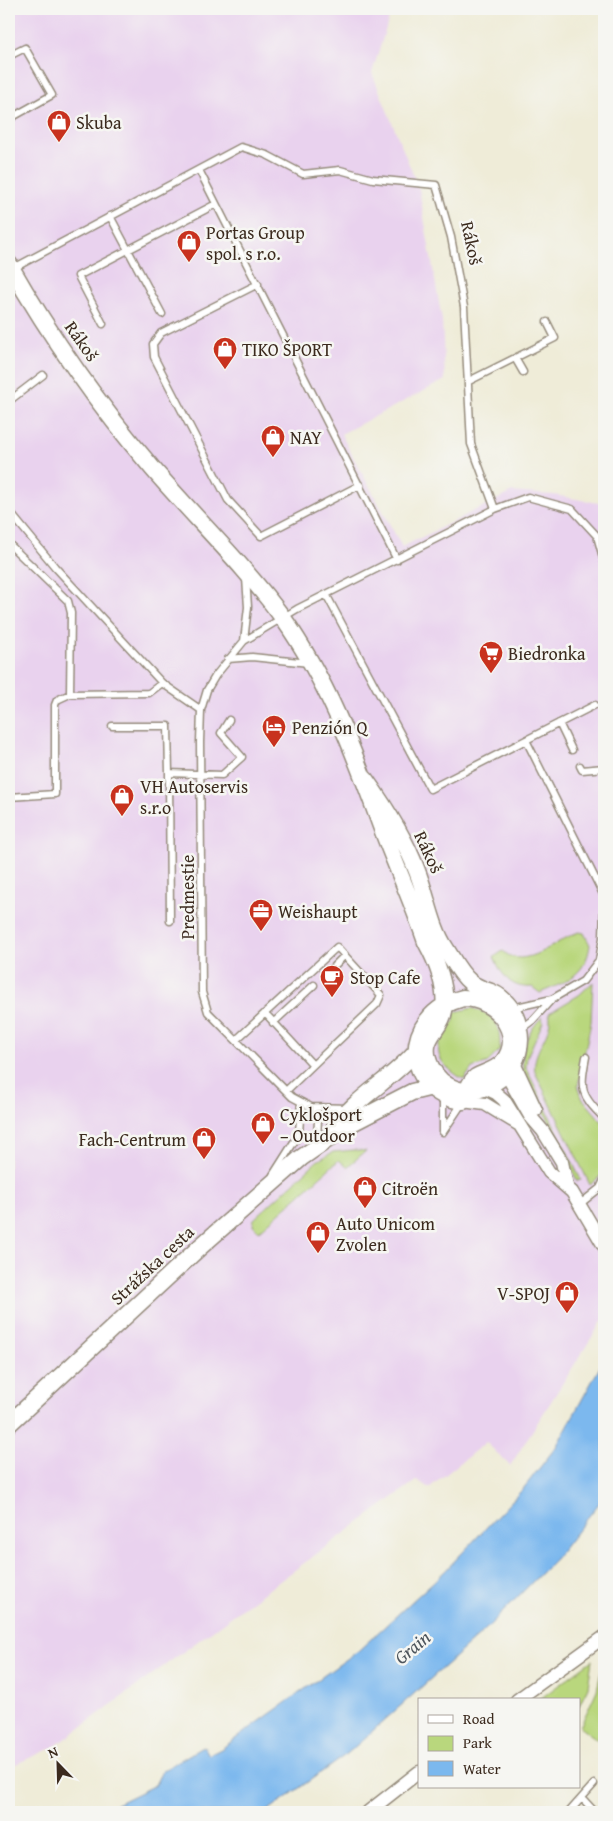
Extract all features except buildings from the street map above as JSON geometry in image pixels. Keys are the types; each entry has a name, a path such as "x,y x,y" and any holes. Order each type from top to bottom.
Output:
{"street":[{"name":"Rákoš","path":"10,267 102,404 151,467 246,574 283,619 310,663 337,714 365,779 378,818 426,942 435,960 438,1009"},
{"name":"Rákoš","path":"365,779 380,800 416,868 454,981 470,998"},
{"name":"Rákoš","path":"444,947 468,980 479,988 492,993 504,1010"},
{"path":"434,1084 416,1051 421,1028 438,1009 470,998 483,1001 504,1010 520,1030 519,1050 508,1066 485,1088 466,1096"},
{"path":"434,1084 427,1050 432,1032 442,1018 438,1009"},
{"path":"504,1010 509,1032 508,1066 530,1116 543,1131 562,1162 567,1186"},
{"name":"Strážska cesta","path":"9,1424 265,1188 322,1143 416,1051"},
{"path":"466,1096 476,1077 508,1066"},
{"path":"434,1084 456,1088 466,1096 485,1104 518,1124"},
{"name":"Strážska cesta","path":"350,1116 388,1092 434,1084"},
{"path":"485,1088 496,1093 504,1100 550,1172 567,1186 580,1204 604,1246"},
{"path":"520,1698 604,1637"},
{"path":"368,1812 418,1773"}],"lane":[{"path":"9,56 25,48 52,95 9,120"},
{"name":"Rákoš","path":"199,170 241,147 267,155 302,174 340,170 373,179 436,185 452,237 464,307 471,444 495,509"},
{"path":"10,267 199,170 397,560"},
{"path":"102,324 78,276 216,204"},
{"path":"110,216 127,252 162,314"},
{"path":"258,284 161,332 154,344 154,357 228,500 261,536 360,485"},
{"path":"469,381 555,338 547,322"},
{"path":"515,358 523,372"},
{"path":"9,401 43,375"},
{"path":"283,619 495,509 528,497 572,509 597,536 604,561"},
{"path":"9,512 55,567 162,684 201,710"},
{"path":"9,544 68,601 71,613 70,694"},
{"path":"244,641 248,608 246,574"},
{"path":"327,596 430,789 595,705"},
{"name":"Predmestie","path":"283,619 244,641 228,659 207,690 201,710 202,992 208,1012 286,1091 311,1107 350,1116"},
{"path":"228,659 252,657 310,663"},
{"path":"9,797 56,794 55,705 63,696 70,694 149,693 162,684"},
{"path":"169,774 222,776 242,757 221,733 229,720"},
{"path":"559,723 572,750"},
{"path":"112,726 168,726 170,921"},
{"path":"526,740 604,896"},
{"path":"580,766 582,770 604,768"},
{"path":"504,1010 552,999 583,981 593,970 602,949 604,908"},
{"path":"236,1040 337,947 345,955 381,995 377,1004 286,1091"},
{"path":"332,968 345,955"},
{"path":"273,1023 314,985"},
{"path":"520,1030 533,1020 552,999"},
{"path":"265,1013 313,1065"},
{"path":"586,1057 582,1089 595,1109 604,1118"},
{"path":"434,1084 443,1132 466,1096"},
{"path":"265,1188 300,1134 302,1102"},
{"path":"311,1107 318,1119 322,1143"},
{"path":"580,1204 600,1188 604,1180"},
{"path":"569,1812 594,1784"},
{"path":"582,1798 595,1812"}],"shaded area":[{"path":"9,9 386,9 390,15 372,73 419,189 442,320 445,380 341,434 402,547 512,492 554,495 604,504 604,1112 597,1170 604,1183 604,1318 510,1466 486,1442 429,1488 417,1480 54,1747 9,1767"}],"green space":[{"path":"579,932 584,933 590,945 584,964 579,971 566,981 540,993 532,987 518,986 508,980 500,970 494,957 503,951 511,956 521,958 530,956"},
{"path":"593,982 591,1022 578,1085 582,1098 604,1124 604,1173 590,1185 535,1072 535,1064 536,1056 549,1027 549,1013 579,995"},
{"path":"472,1008 487,1014 496,1022 500,1050 486,1064 472,1068 464,1080 446,1067 441,1060 439,1047 441,1039 454,1021 454,1012"},
{"path":"542,1017 543,1022 527,1057 526,1068 581,1180 577,1181 560,1142 524,1074 523,1059 528,1036"},
{"path":"366,1151 347,1167 339,1160 259,1231 253,1225 254,1219 317,1161 333,1152"},
{"path":"604,1658 604,1731 598,1740 580,1727 597,1690"},
{"path":"592,1660 588,1687 580,1704 580,1698 541,1698"}],"water":[{"name":"Grain","path":"604,1352 604,1497 555,1559 485,1630 348,1753 266,1812 100,1812 155,1785 162,1771 204,1746 209,1755 221,1749 358,1651 445,1571 523,1489 556,1447 601,1365"}],"place":[{"name":"Skuba","path":"59,143"},
{"name":"Portas Group spol. s r.o.","path":"189,263"},
{"name":"TIKO ŠPORT","path":"225,370"},
{"name":"NAY","path":"273,458"},
{"name":"Biedronka","path":"491,674"},
{"name":"Penzión Q","path":"274,748"},
{"name":"VH Autoservis s.r.o","path":"122,817"},
{"name":"Weishaupt","path":"261,932"},
{"name":"Stop Cafe","path":"332,998"},
{"name":"Cyklošport – Outdoor","path":"263,1145"},
{"name":"Fach-Centrum","path":"204,1160"},
{"name":"Citroën","path":"365,1209"},
{"name":"Auto Unicom Zvolen","path":"318,1254"},
{"name":"V-SPOJ","path":"567,1314"}]}
